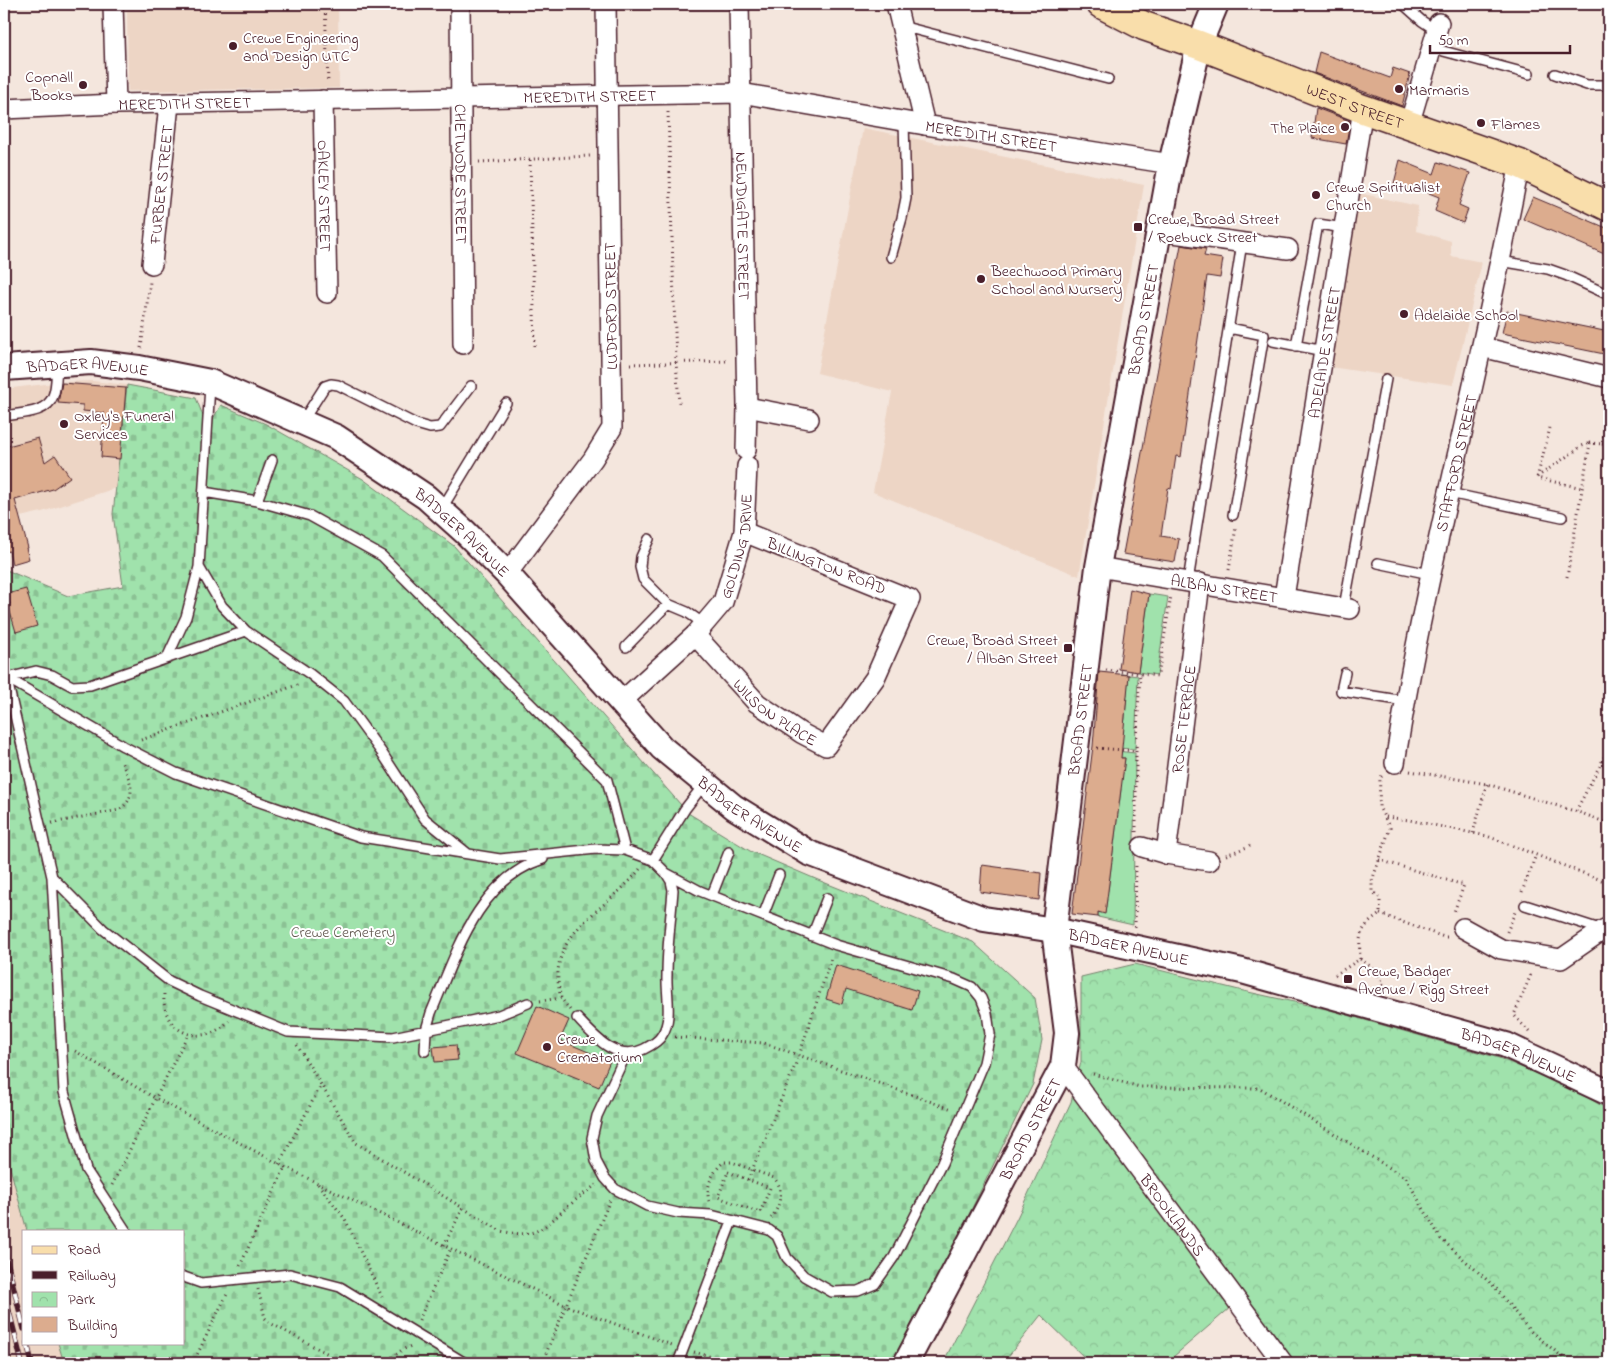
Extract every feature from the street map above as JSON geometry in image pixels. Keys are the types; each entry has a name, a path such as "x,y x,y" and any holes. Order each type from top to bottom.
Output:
{"main road":[{"name":"WEST STREET","path":"1101,4 1144,26 1199,45 1363,109 1520,164 1609,207"}],"street":[{"path":"113,4 116,104"},
{"name":"CHETWODE STREET","path":"460,4 463,344"},
{"name":"LUDFORD STREET","path":"507,574 593,459 612,428 606,4"},
{"name":"NEWDIGATE STREET","path":"739,4 747,458"},
{"path":"896,4 925,125"},
{"name":"BROAD STREET","path":"906,1363 1064,1066 1066,1033 1054,930 1098,567 1172,164 1199,45 1216,4"},
{"path":"1409,125 1436,34"},
{"name":"MEREDITH STREET","path":"4,109 116,104 741,93 925,125 1172,164"},
{"name":"OAKLEY STREET","path":"326,101 327,293"},
{"name":"FURBER STREET","path":"152,264 169,104"},
{"name":"ADELAIDE STREET","path":"1284,597 1363,109"},
{"name":"STAFFORD STREET","path":"1392,765 1430,574 1482,347 1520,164"},
{"path":"1159,232 1288,249"},
{"path":"1482,347 1609,378"},
{"name":"BADGER AVENUE","path":"4,368 91,362 139,368 210,382 336,437 426,497 465,532 507,574 662,748 734,807 809,853 984,919 1054,930 1242,971 1506,1045 1609,1093"},
{"path":"747,408 809,419"},
{"name":"GOLDING DRIVE","path":"621,702 699,630 723,602 744,532 747,458"},
{"name":"BILLINGTON ROAD","path":"744,532 910,599"},
{"name":"ALBAN STREET","path":"1098,567 1347,608"},
{"name":"ROSE TERRACE","path":"1166,854 1187,581"},
{"name":"WILSON PLACE","path":"699,630 757,703 801,733 826,746 875,678 910,599"},
{"path":"1138,847 1209,861"},
{"path":"1466,931 1501,949 1561,959 1606,928"},
{"name":"BROOKLANDS","path":"1064,1066 1283,1363"}],"lane":[{"path":"1404,4 1436,34 1529,74"},
{"path":"901,26 1108,79"},
{"path":"1555,74 1587,85 1609,85"},
{"path":"891,257 906,198 904,121"},
{"path":"1296,346 1318,224 1344,228"},
{"path":"1187,581 1242,243"},
{"path":"1500,261 1548,270 1609,295"},
{"path":"1229,328 1264,335 1232,515"},
{"path":"1273,341 1324,350"},
{"path":"4,416 40,410 49,404 53,397 57,364"},
{"path":"1347,608 1386,379"},
{"path":"167,658 186,617 199,566 210,382"},
{"path":"302,422 325,386 331,384 338,385 416,424 430,428 440,427 471,386"},
{"path":"441,511 506,403"},
{"path":"257,501 272,460"},
{"path":"204,492 257,501 310,516 382,556 607,780 624,850"},
{"path":"1448,492 1562,518"},
{"path":"649,539 640,567 643,579 668,604 687,612 699,630"},
{"path":"1378,564 1430,574"},
{"path":"199,566 222,606 246,631 344,701 382,753 425,819 468,854"},
{"path":"626,647 668,604"},
{"path":"7,678 36,671 52,675 72,686 90,685 246,631"},
{"path":"4,668 52,878 64,1092 86,1170 125,1230"},
{"path":"1345,673 1341,691 1405,701"},
{"path":"7,678 123,746 176,773 361,837 500,859 596,849 624,850 651,859 672,881 674,890 666,976 667,1015 662,1036 649,1046 637,1052 626,1054 612,1049 594,1036 577,1018"},
{"path":"651,859 705,783"},
{"path":"712,895 729,852"},
{"path":"425,1051 426,1030 431,1013 474,916 488,897 510,876 533,862 562,853"},
{"path":"626,1054 597,1116 592,1138 596,1161 605,1178 615,1189 647,1206 678,1213 711,1215 769,1230 777,1236 787,1258 804,1276 832,1292 858,1292 875,1284 894,1257 938,1172 984,1063 990,1034 987,1013 972,987 954,979 836,945 712,895 666,873"},
{"path":"763,916 778,875"},
{"path":"52,878 103,929 169,981 200,996 288,1032 393,1037 499,1015 528,1003"},
{"path":"812,936 827,898"},
{"path":"1525,905 1606,928"},
{"path":"678,1363 732,1221"},
{"path":"185,1277 201,1283 290,1274 340,1287 466,1363"}],"path":[{"path":"325,4 326,101"},
{"path":"668,94 676,362 679,403"},
{"path":"462,163 608,156"},
{"path":"530,160 535,346"},
{"path":"139,368 152,264"},
{"path":"610,365 746,360"},
{"path":"1602,444 1609,409"},
{"path":"1537,478 1550,428"},
{"path":"1567,577 1590,443"},
{"path":"1537,478 1582,446 1590,443 1609,445"},
{"path":"1537,478 1582,488"},
{"path":"1226,587 1236,522 1232,515"},
{"path":"1086,668 1158,676 1187,581"},
{"path":"1135,947 1138,847 1136,751 1140,674"},
{"path":"41,825 119,810 126,806 132,790 130,780 120,759 120,751 123,746 315,679"},
{"path":"1076,747 1136,751"},
{"path":"1576,811 1609,748"},
{"path":"1380,914 1380,898 1372,891 1372,880 1390,828 1386,817 1378,808 1380,778 1392,765 1487,784 1576,811 1609,824"},
{"path":"1473,833 1487,784"},
{"path":"1386,817 1486,836 1609,884"},
{"path":"1209,861 1247,847 1252,843"},
{"path":"1602,846 1609,849"},
{"path":"577,1018 561,998 558,989 557,968 564,946 570,936 584,921 618,892 651,859"},
{"path":"1379,860 1464,886 1454,914 1466,931 1444,938 1380,914"},
{"path":"1360,959 1359,936 1368,922 1380,914"},
{"path":"748,1180 799,1056 836,945"},
{"path":"1330,978 1360,959"},
{"path":"1360,959 1377,971 1386,992"},
{"path":"169,981 164,995 164,1007 169,1019 177,1028 188,1034 200,1036 211,1034 221,1029 229,1021 234,1010"},
{"path":"528,1003 561,998"},
{"path":"288,1032 356,1143 501,1231 515,1234 530,1234 548,1226 570,1204 605,1178"},
{"path":"105,1199 188,1034"},
{"path":"662,1036 764,1043 962,1113"},
{"path":"61,1044 155,1098 279,1164 567,1306 684,1349 734,1363"},
{"path":"1064,1066 1140,1087 1260,1088 1406,1178 1441,1238 1495,1287 1529,1330 1570,1363"},
{"path":"279,1164 321,1085"},
{"path":"722,1218 709,1200 707,1192 715,1171 724,1162 732,1162 774,1178 779,1183 781,1190 780,1198 772,1216 761,1225 746,1225"},
{"path":"193,1363 234,1280 285,1167"},
{"path":"728,1172 748,1180 770,1188 760,1213 718,1197 728,1172"},
{"path":"317,1182 345,1218 383,1298"},
{"path":"542,1363 615,1189"},
{"path":"444,1245 463,1208"},
{"path":"414,1332 451,1248"},
{"path":"255,1278 265,1318 270,1323 345,1363"},
{"path":"384,1363 402,1350 417,1343 435,1345"}],"shaded area":[{"name":"Crewe Engineering and Design UTC","path":"127,4 338,4 339,88 128,91"},
{"path":"616,4 722,4 722,10 616,11"},
{"name":"Beechwood Primary School and Nursery","path":"863,128 1144,185 1079,576 873,492 892,392 817,373"},
{"name":"Adelaide School","path":"1359,193 1418,206 1416,231 1451,241 1451,256 1482,262 1453,385 1330,367"},
{"name":"Oxley's Funeral Services","path":"93,381 127,385 116,488 42,512 20,517 16,502 4,505 4,389 62,382"},
{"path":"4,1145 27,1230 22,1230 22,1344 58,1344 64,1363 4,1363"}],"green space":[{"name":"Crewe Cemetery","path":"127,385 196,398 203,416 214,417 221,405 266,424 363,479 454,546 688,813 750,851 973,942 1035,998 1042,1040 1033,1084 896,1363 64,1363 58,1344 185,1344 185,1230 27,1230 4,1145 4,569 68,596 123,586 113,514"},
{"path":"1149,594 1168,597 1157,675 1138,672"},
{"path":"1121,674 1138,676 1135,749 1114,748 1125,719 1128,681"},
{"path":"1116,751 1135,753 1133,925 1098,917 1098,912 1105,913 1107,899 1100,897 1100,890 1108,891 1121,789 1113,777 1122,778 1125,758 1116,757"},
{"path":"1135,964 1326,1009 1499,1058 1573,1089 1609,1110 1609,1363 1294,1363 1238,1301 1166,1363 1090,1363 1041,1315 1003,1363 943,1363 1017,1218 1071,1102 1081,1062 1081,977"}],"building":[{"path":"1319,52 1390,78 1393,68 1410,74 1402,106 1314,73"},
{"path":"1316,108 1350,121 1346,144 1312,138"},
{"path":"1400,160 1434,174 1438,162 1470,173 1459,205 1468,209 1463,223 1435,211 1439,197 1411,186 1409,192 1393,187"},
{"path":"1533,197 1609,229 1609,256 1523,219"},
{"path":"1181,245 1206,249 1204,256 1223,259 1220,278 1207,276 1181,457 1176,456 1171,489 1168,488 1161,536 1179,539 1175,562 1123,554"},
{"path":"1507,311 1609,332 1609,355 1502,333"},
{"path":"62,383 126,388 120,459 101,457 104,413 83,411 83,405 58,403"},
{"path":"38,438 45,462 55,455 70,477 53,489 15,500 28,548 26,548 29,559 12,564 9,551 4,552 4,447"},
{"path":"26,589 37,626 16,632 8,605 10,604 7,594"},
{"path":"1130,589 1149,594 1138,672 1119,669"},
{"path":"1099,672 1129,675 1121,758 1125,758 1111,868 1105,914 1098,912 1098,917 1072,914 1093,746"},
{"path":"982,865 1041,873 1039,900 980,892"},
{"path":"836,965 918,991 912,1010 846,989 842,1004 826,999"},
{"name":"Crewe Crematorium","path":"537,1006 569,1020 560,1040 610,1061 599,1087 517,1053"},
{"path":"456,1045 458,1060 435,1062 433,1047"}],"railway":[{"path":"4,1249 22,1321"},
{"path":"4,1291 22,1363"},
{"path":"4,1343 9,1363"},
{"path":"27,1344 32,1363"}],"place":[{"name":"Crewe Engineering and Design UTC","path":"233,46"},
{"name":"Copnall Books","path":"83,85"},
{"name":"Marmaris","path":"1399,89"},
{"name":"Flames","path":"1481,123"},
{"name":"The Plaice","path":"1345,127"},
{"name":"Crewe Spiritualist Church","path":"1316,195"},
{"name":"Crewe, Broad Street / Roebuck Street","path":"1138,227"},
{"name":"Beechwood Primary School and Nursery","path":"981,279"},
{"name":"Adelaide School","path":"1404,314"},
{"name":"Oxley's Funeral Services","path":"64,424"},
{"name":"Crewe, Broad Street / Alban Street","path":"1068,648"},
{"name":"Crewe, Badger Avenue / Rigg Street","path":"1348,979"},
{"name":"Crewe Crematorium","path":"547,1047"}]}
